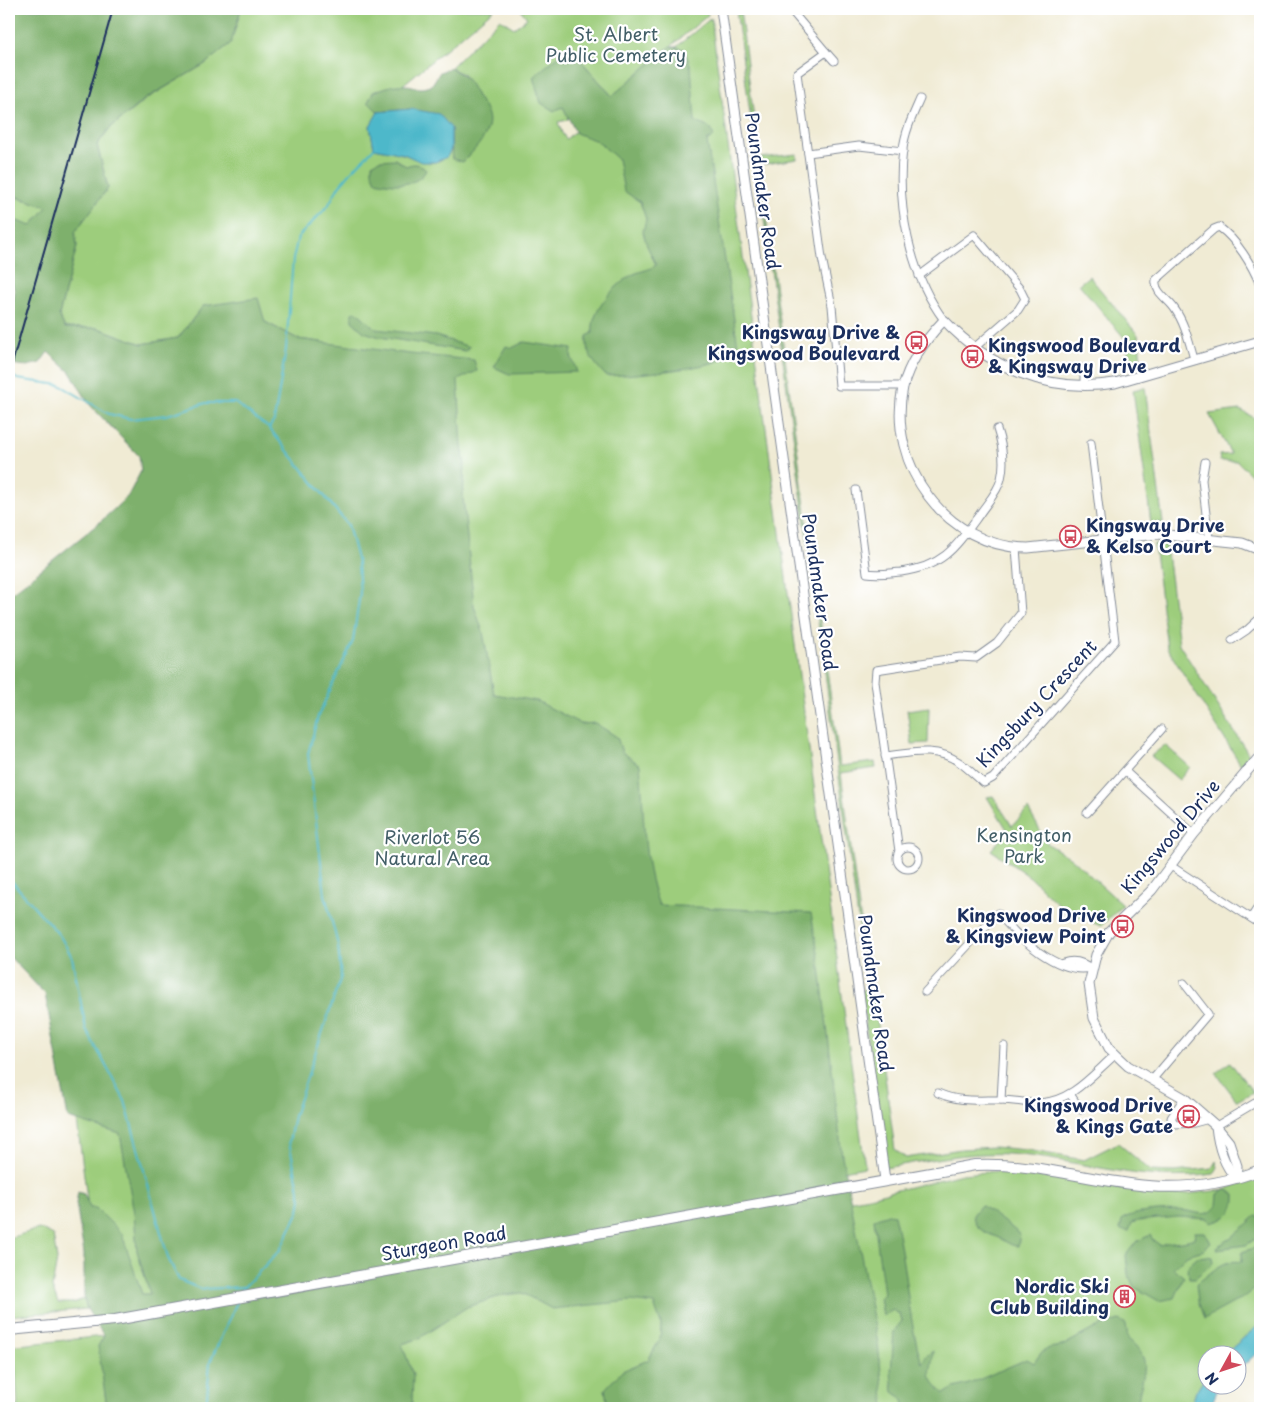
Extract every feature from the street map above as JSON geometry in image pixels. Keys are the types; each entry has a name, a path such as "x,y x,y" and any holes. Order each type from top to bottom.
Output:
{"main road":[{"name":"Sturgeon Road","path":"9,1330 114,1320 885,1180 985,1164 1036,1167 1158,1187 1192,1186 1236,1178 1260,1170"}],"street":[{"name":"Poundmaker Road","path":"721,9 885,1180"},
{"path":"790,9 834,61"},
{"path":"826,52 797,73 822,258 834,324 839,386 904,386"},
{"path":"920,99 909,123 903,150 903,198 908,238 925,290 944,320 974,348 1000,366 1018,374 1064,384 1084,385 1115,383 1260,341"},
{"path":"808,153 859,146 903,150"},
{"path":"1194,359 1183,322 1174,307 1157,290 1156,280 1214,229 1219,227 1228,234 1255,272 1260,285"},
{"path":"919,276 974,235 1020,289 1025,299 1018,310 974,348"},
{"path":"944,320 921,349 904,386 900,408 901,430 911,468 919,483 935,505 967,531 1016,548 1042,548 1146,534 1209,539 1242,544 1260,550"},
{"path":"1084,368 1084,385"},
{"path":"856,490 867,573 877,575 928,567 947,555 967,531 1001,480 1002,447 997,429"},
{"path":"1091,443 1102,540"},
{"path":"1205,462 1202,480 1209,539"},
{"name":"Kingsbury Crescent","path":"885,756 926,751 939,752 960,762 984,782 993,778 1115,641 1102,540"},
{"path":"899,851 875,682 876,670 960,657 976,658 997,643 1021,613 1016,548"},
{"path":"1232,640 1260,618"},
{"path":"1088,813 1162,729"},
{"name":"Kingswood Drive","path":"1213,1123 1184,1098 1128,1066 1104,1041 1094,1018 1089,993 1091,968 1109,932 1145,897 1194,834 1260,756"},
{"path":"1126,772 1194,834"},
{"path":"1171,866 1260,924"},
{"path":"1251,918 1260,904"},
{"path":"925,992 998,913 1019,936 1041,954 1063,963 1075,961 1091,968"},
{"path":"1152,1080 1208,1014 1184,983"},
{"path":"1001,1100 1004,1046"},
{"path":"938,1092 952,1099 965,1101 1001,1100 1040,1103 1070,1094 1115,1054"},
{"path":"1070,1094 1081,1110"},
{"path":"1184,1098 1172,1114 1171,1118 1175,1124 1213,1123 1260,1100"},
{"path":"1213,1123 1227,1168 1236,1178"}],"green space":[{"name":"Riverlot 56 Natural Area","path":"9,9 241,9 231,43 205,64 145,99 109,129 97,145 108,188 75,232 77,246 59,315 65,328 98,328 142,344 178,338 203,306 258,298 265,322 298,339 410,354 474,360 477,371 458,380 465,465 463,497 474,606 483,632 494,694 537,701 581,724 595,723 617,737 622,752 640,765 646,853 653,888 659,905 811,913 819,958 842,1156 878,1344 885,1408 608,1408 605,1389 622,1371 648,1360 660,1339 661,1324 654,1304 631,1301 552,1309 522,1293 504,1295 467,1307 418,1339 402,1344 413,1375 412,1404 407,1408 107,1408 98,1346 104,1336 87,1309 84,1299 84,1254 76,1203 78,1192 84,1194 90,1208 96,1208 122,1234 142,1294 150,1294 137,1251 134,1213 120,1134 68,1118 45,994 9,956 9,595 99,523 128,496 141,471 139,456 90,405 70,372 48,352 40,363 27,366 9,364 9,318 15,293 9,271 9,218 31,226 47,207 9,194"},
{"name":"Riverlot 56 Natural Area","path":"241,9 494,9 375,108 378,112 370,126 374,148 399,153 422,161 434,162 446,156 451,149 452,159 486,111 463,74 450,68 500,19 514,28 527,18 520,9 707,9 708,15 612,96 569,47 563,107 568,115 567,120 558,122 566,139 711,18 865,1167 101,1307 10,603 321,342 298,339 265,322 203,306 178,338 142,344 98,328 65,328 59,315 77,246 74,232 108,188 97,145 109,129 146,99 205,64 230,43"},
{"path":"736,9 740,9 759,158 797,154 797,159 759,165 840,766 875,762 876,768 841,773 869,983 872,980 895,1150 906,1158 961,1149 994,1147 1027,1150 1084,1160 1118,1143 1151,1171 1174,1172 1212,1168 1216,1161 1218,1167 1214,1174 1165,1176 1141,1174 1046,1158 1004,1154 953,1157 885,1168 861,992 867,986"},
{"path":"670,46 684,49 691,67 695,121 711,129 714,137 707,141 738,346 727,357 704,365 669,371 606,376 589,353 587,336 593,333 595,316 610,293 630,276 656,265 643,232 646,219 640,202 624,191 618,159 597,141 576,133 563,107 554,111 541,103 533,77 569,47 612,96"},
{"path":"450,68 467,80 486,110 489,119 486,133 463,162 452,159 451,128 411,109 378,112 368,102 373,92 388,87 396,85 409,85 419,88 431,86 440,72"},
{"path":"395,159 406,166 416,164 426,170 417,180 404,184 389,184 376,181 372,172 372,164 379,160"},
{"path":"9,195 48,207 31,226 9,219"},
{"path":"1089,276 1138,335 1142,365 1130,368 1126,340 1079,284"},
{"path":"356,311 376,329 436,336 470,347 465,351 380,337 364,332 352,321 352,313"},
{"path":"524,342 572,349 571,356 577,372 509,374 494,367 506,346 512,348"},
{"path":"1145,387 1163,523 1151,523 1133,390"},
{"path":"1240,410 1260,421 1260,484 1237,461 1220,461 1219,455 1231,454 1209,414"},
{"path":"1154,544 1166,545 1179,644 1249,755 1241,765 1167,648"},
{"path":"929,707 928,743 912,744 907,710"},
{"path":"1165,745 1190,767 1179,780 1151,756"},
{"name":"Kensington Park","path":"993,796 1012,826 1028,809 1048,844 1071,858 1123,905 1101,926 1065,911 1030,877 991,850 1008,831 987,797"},
{"path":"1230,1062 1253,1092 1237,1101 1216,1073"},
{"path":"999,1171 1175,1195 1223,1190 1260,1176 1260,1324 1237,1344 1196,1344 1196,1391 1191,1408 113,1408 105,1393 107,1408 18,1408 15,1360 9,1354 9,1346 104,1336 869,1197 962,1174"},
{"path":"1227,1188 1235,1195 1235,1201 1232,1211 1221,1220 1210,1223 1208,1219 1178,1217 1138,1221 1132,1223 1129,1231 1120,1230 1122,1220 1127,1217 1153,1211 1173,1210 1209,1213 1217,1206 1218,1194"},
{"path":"981,1205 1020,1234 1018,1246 1010,1244 979,1228 973,1215"},
{"path":"888,1214 894,1215 913,1327 922,1364 925,1357 933,1351 931,1378 944,1394 954,1388 969,1384 1027,1359 1034,1363 1040,1354 1049,1348 1062,1346 1097,1327 1119,1320 1126,1324 1128,1339 1142,1355 1144,1363 1138,1408 899,1408 904,1403 902,1398 893,1392 891,1372 894,1331 902,1321 900,1315 893,1310 883,1316 880,1298 884,1294 874,1219"},
{"path":"1256,1216 1260,1217 1260,1236 1246,1245 1217,1249 1216,1247 1230,1239"},
{"path":"39,1229 53,1235 57,1260 52,1288 58,1303 73,1303 84,1299 87,1309 9,1316 9,1307 12,1301 9,1285 9,1238"},
{"path":"1195,1232 1205,1232 1211,1243 1204,1250 1187,1255 1173,1268 1184,1277 1175,1298 1159,1301 1134,1287 1128,1274 1126,1255 1136,1242 1150,1235 1160,1245 1194,1238"},
{"path":"1254,1248 1258,1253 1260,1251 1260,1285 1246,1296 1204,1319 1198,1301 1196,1284 1228,1262 1242,1262 1242,1252"},
{"path":"1198,1257 1212,1257 1213,1263 1195,1278 1189,1278 1188,1266"}],"water":[{"path":"411,109 439,114 451,128 451,149 447,157 435,162 421,162 404,154 374,148 370,126 378,112"},
{"path":"1260,1324 1260,1350 1246,1363 1246,1344 1237,1344"},
{"path":"1196,1391 1196,1394 1216,1394 1210,1408 1191,1408"}],"waterway":[{"path":"269,428 274,421 286,349 293,259 298,237 328,206 339,186 374,148"},
{"path":"9,373 17,379 60,385 109,414 131,419 167,415 206,403 235,403 269,428 348,525 358,563 360,593 353,641 318,716 308,754 325,895 338,945 341,977 294,1116 289,1142 301,1199 299,1211 280,1250 244,1287 241,1293"},
{"path":"9,878 60,936 72,957 86,1029 125,1101 168,1258 179,1280 201,1289 243,1287"},
{"path":"206,1408 210,1362 237,1302"}],"railway":[{"path":"9,374 113,9"}],"place":[{"name":"Kingsway Drive & Kingswood Boulevard","path":"916,343"},
{"name":"Kingswood Boulevard & Kingsway Drive","path":"972,356"},
{"name":"Kingsway Drive & Kelso Court","path":"1070,536"},
{"name":"Kingswood Drive & Kingsview Point","path":"1122,926"},
{"name":"Kingswood Drive & Kings Gate","path":"1189,1116"},
{"name":"Nordic Ski Club Building","path":"1125,1297"}],"park label":[{"name":"St. Albert Public Cemetery","path":"616,45"}]}
